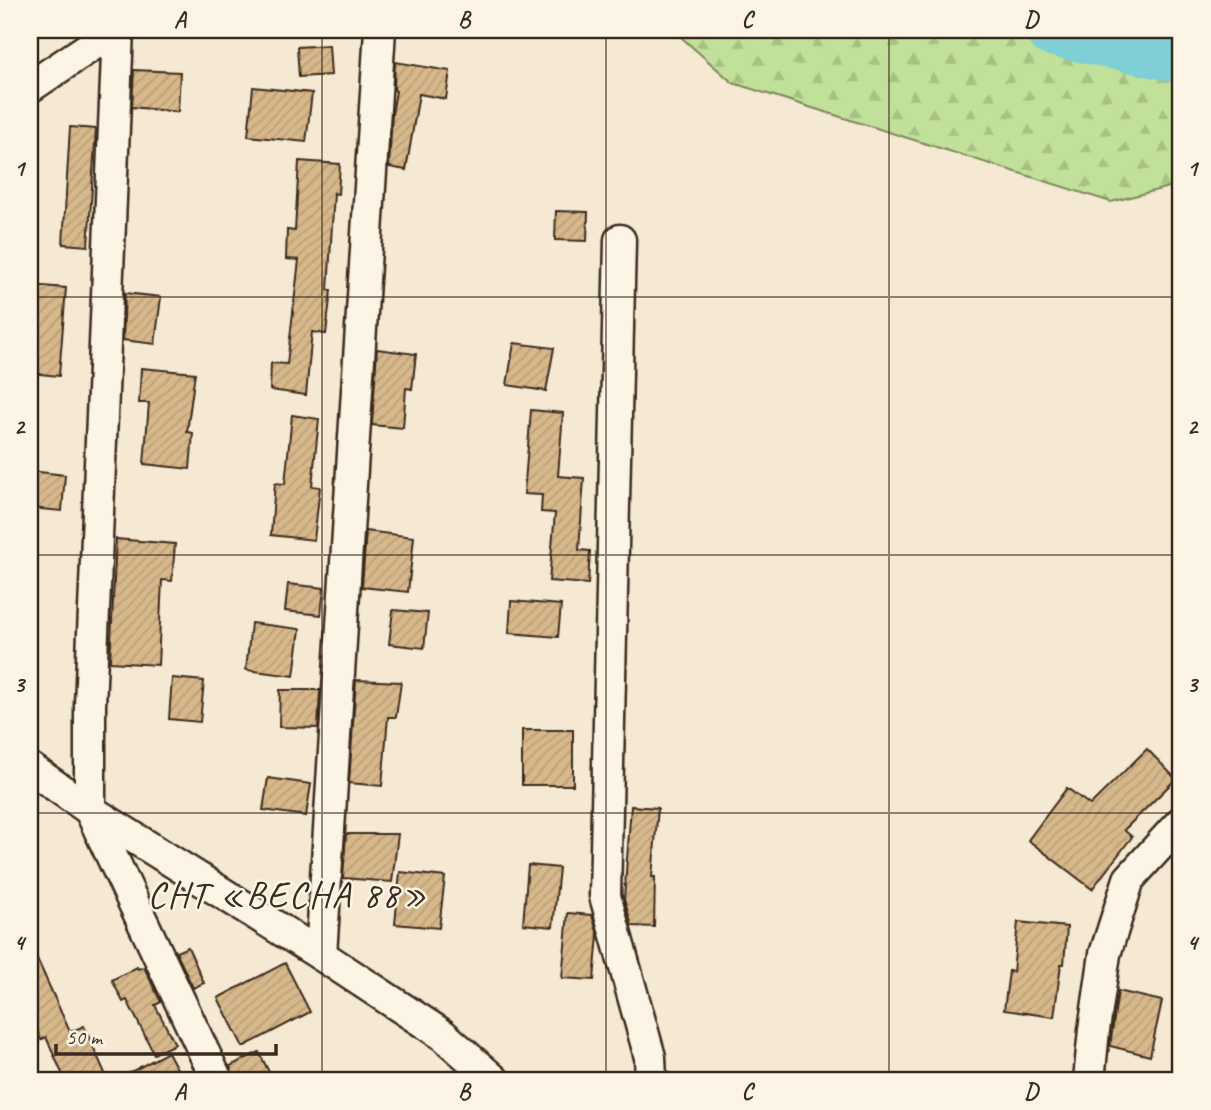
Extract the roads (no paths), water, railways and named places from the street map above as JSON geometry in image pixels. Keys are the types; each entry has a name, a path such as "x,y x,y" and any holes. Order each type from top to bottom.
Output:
{"street":[{"path":"30,87 116,30"},
{"path":"116,30 90,706 90,810 217,1080"},
{"path":"321,955 380,30"},
{"path":"620,240 605,896 650,1057 651,1080"},
{"path":"30,768 90,810 443,1035 494,1080"},
{"path":"1089,1080 1105,954 1129,879 1181,822"}],"waterway":[{"path":"1051,30 1181,57"}],"district":[{"name":"СНТ «ВЕСНА 88»","path":"288,894"}]}
